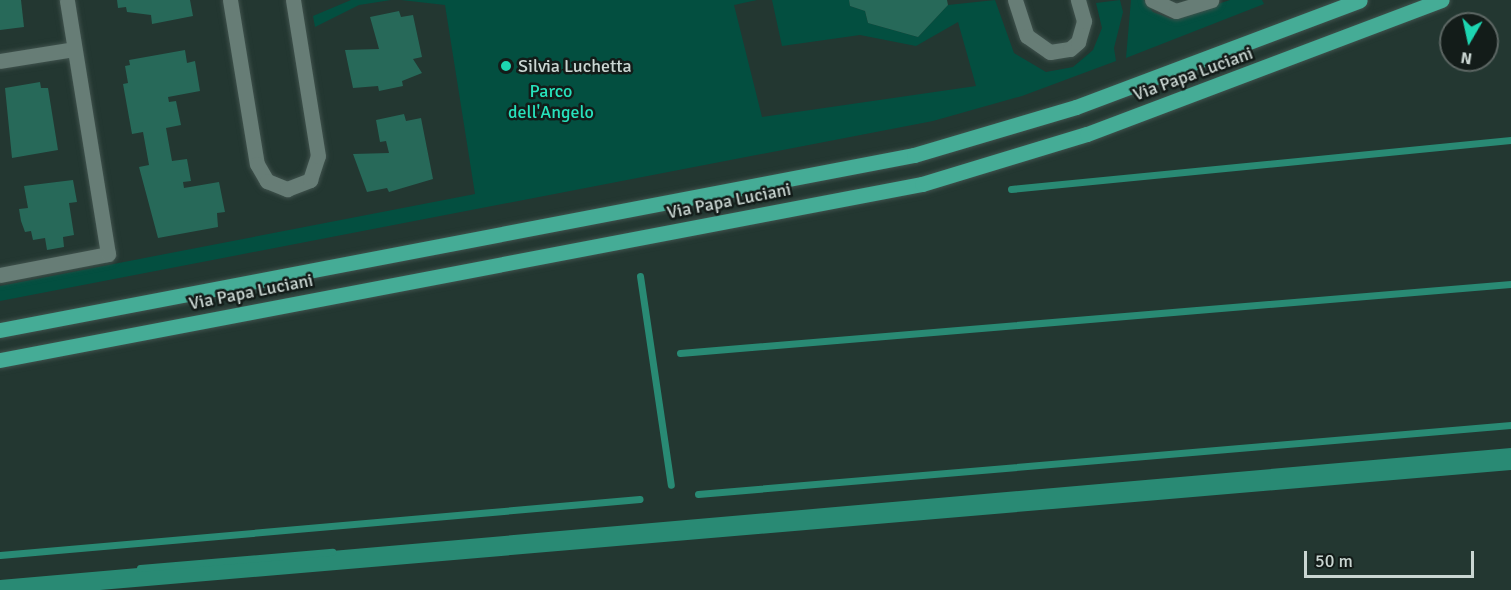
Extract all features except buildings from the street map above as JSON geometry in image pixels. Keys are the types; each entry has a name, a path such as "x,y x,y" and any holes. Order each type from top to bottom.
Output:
{"main road":[{"name":"Via Papa Luciani","path":"0,330 914,156 1076,107 1360,0"},
{"name":"Via Papa Luciani","path":"0,360 922,184 1087,134 1442,0"}],"street":[{"path":"0,274 108,254 67,0"},
{"path":"230,0 257,164 267,182 286,189 310,180 318,156 293,0"},
{"path":"1015,0 1027,36 1050,52 1070,49 1078,42 1084,21 1078,0"},
{"path":"1152,0 1176,11 1211,0"},
{"path":"0,61 74,49"}],"green space":[{"path":"351,0 391,0 359,5 315,27 313,16"},
{"name":"Parco dell'Angelo","path":"401,0 757,0 734,5 762,117 976,86 958,22 916,46 860,35 782,46 772,0 849,0 850,6 865,11 868,23 918,37 948,5 995,0 1014,53 1046,72 1073,67 1093,50 1102,28 1096,3 1120,0 1123,12 1114,48 1116,61 1022,96 933,121 0,301 0,286 475,194 445,5"},
{"path":"1131,0 1144,0 1153,12 1172,19 1230,0 1262,0 1264,4 1126,58"}],"shaded area":[{"path":"1511,448 1511,470 100,590 0,590 0,580"}],"waterway":[{"path":"1011,189 1511,140"},
{"path":"640,276 671,485"},
{"path":"680,353 1511,284"},
{"path":"698,494 1511,425"},
{"path":"0,555 640,499"},
{"path":"140,568 332,552"}],"place":[{"name":"Silvia Luchetta","path":"506,66"}]}
